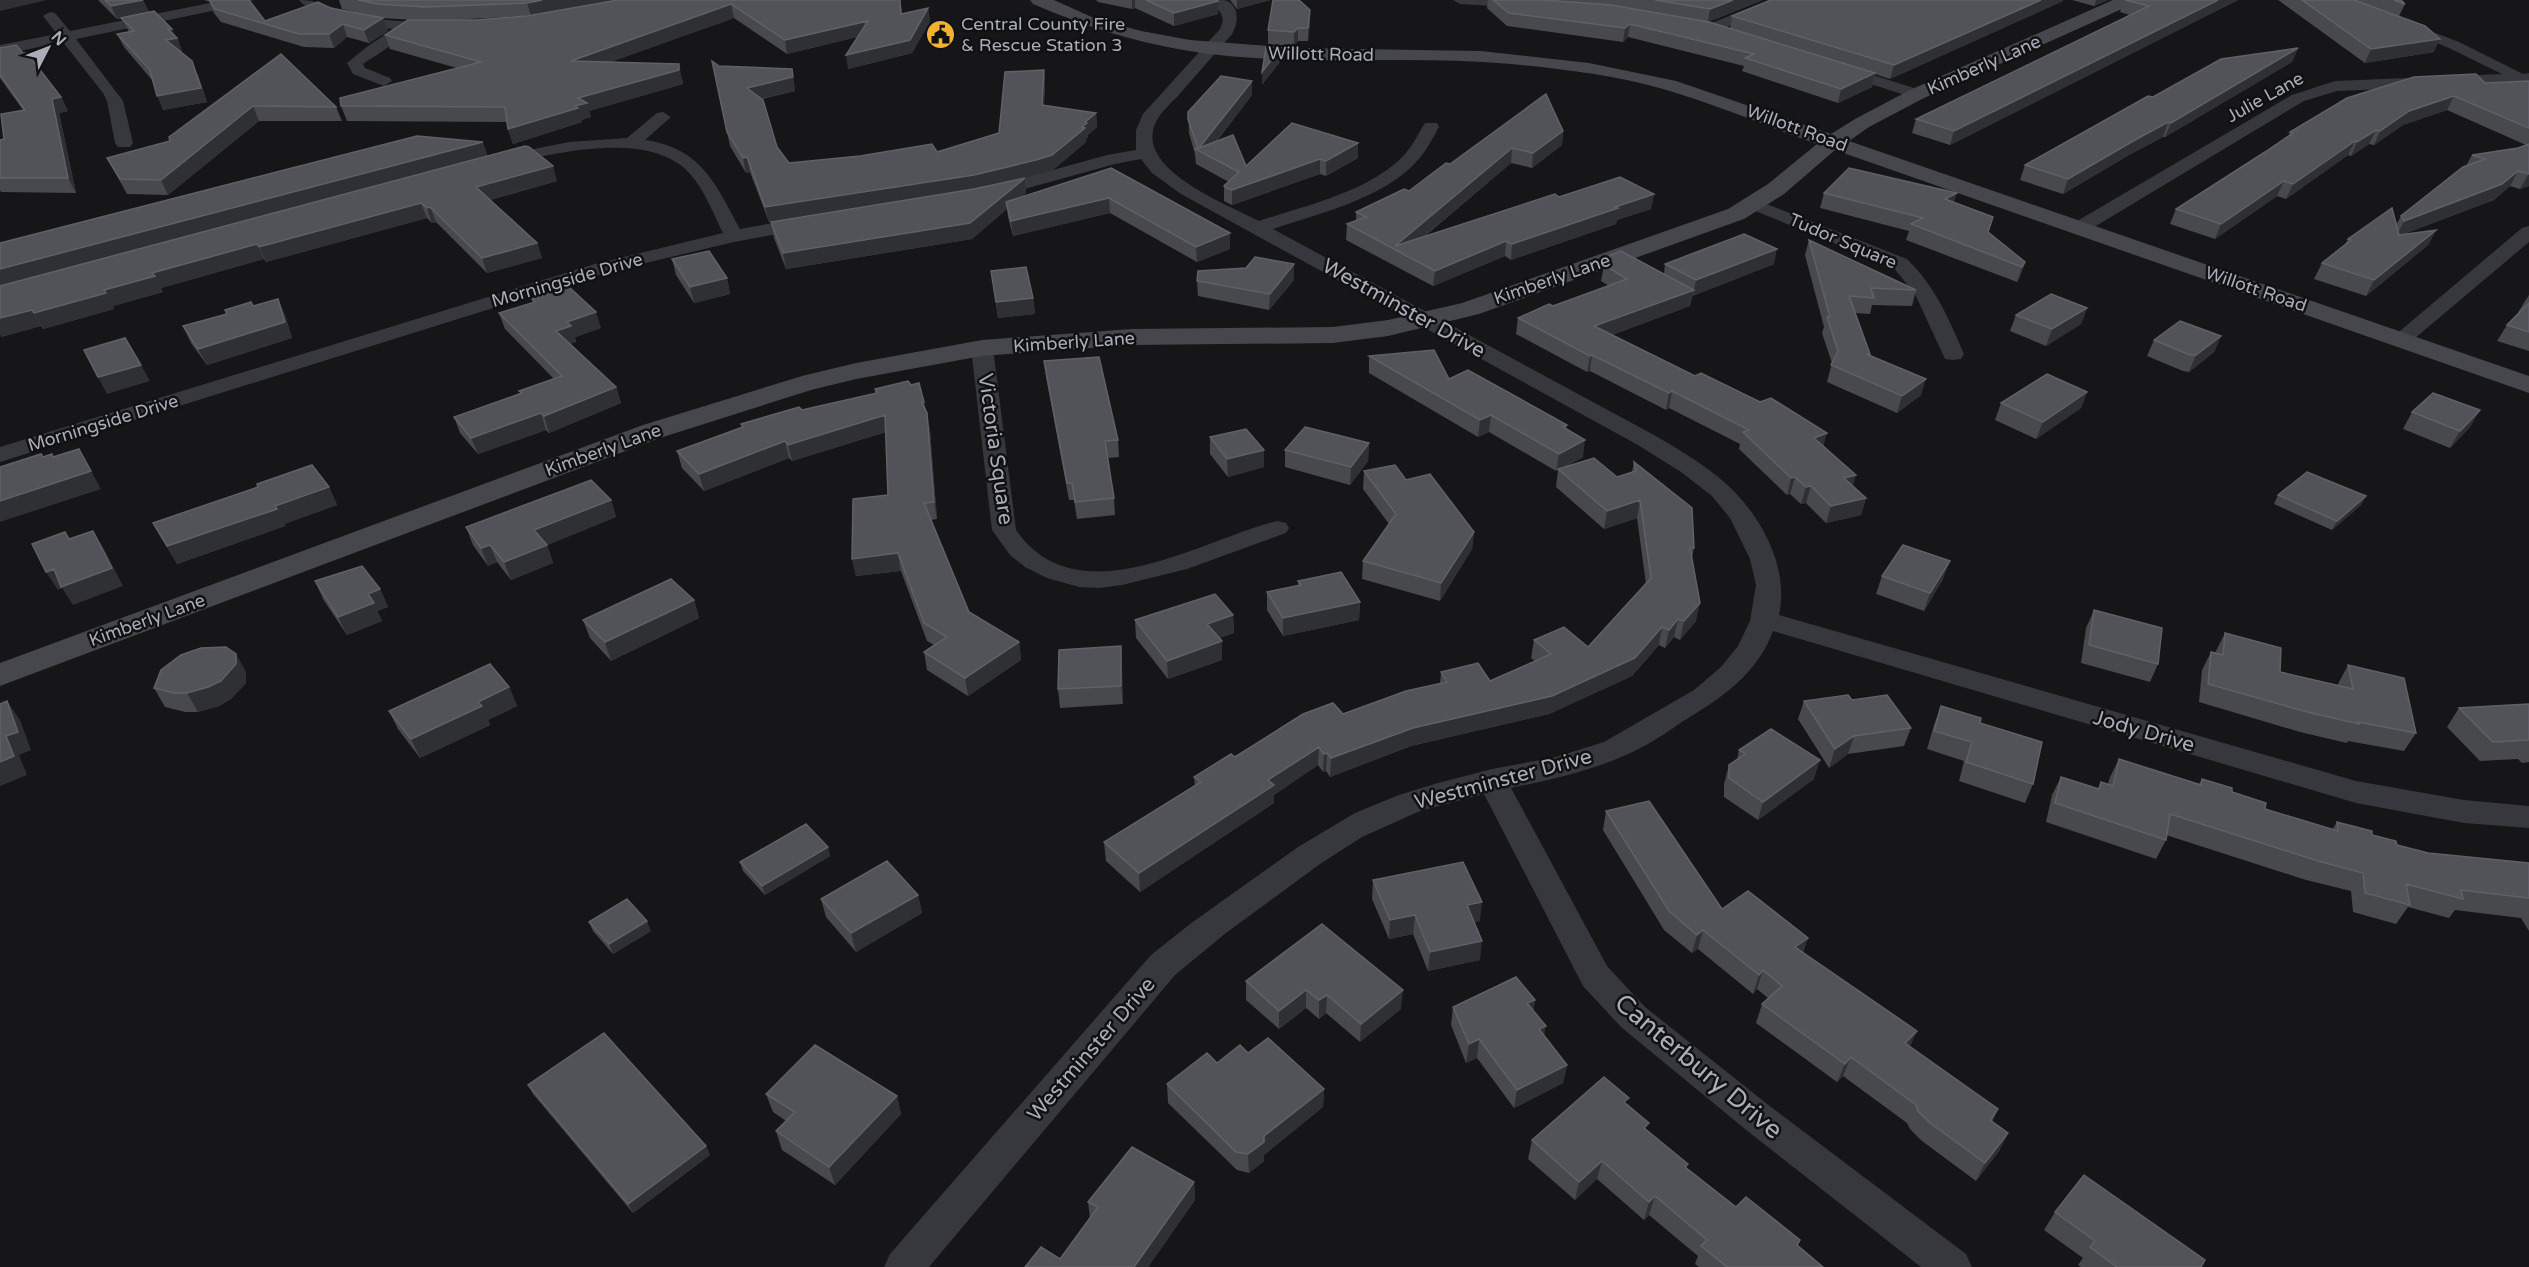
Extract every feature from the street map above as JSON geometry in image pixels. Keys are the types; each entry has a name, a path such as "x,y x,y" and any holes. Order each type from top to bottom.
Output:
{"street":[{"path":"0,50 246,0"},
{"path":"306,0 321,8 346,16 410,26 455,27"},
{"name":"Willott Road","path":"1039,0 1065,13 1115,30 1209,49 1295,54 1478,56 1574,65 1669,85 2529,386"},
{"path":"976,197 1043,181 1113,159 1146,153 1143,139 1144,128 1149,118 1227,31 1232,21 1226,7 1216,0"},
{"path":"1460,0 1539,5"},
{"path":"1709,29 1782,0"},
{"name":"Kimberly Lane","path":"0,675 704,413 802,384 856,371 982,348 1132,337 1334,335 1427,321 1470,309 1736,214 1776,189 1833,141 1862,123 1917,94 2127,0"},
{"path":"50,16 115,101 124,143"},
{"path":"2391,20 2454,45 2525,78"},
{"path":"384,81 360,71 355,63 410,26"},
{"path":"1691,26 1729,35"},
{"path":"1828,65 1917,94"},
{"name":"Julie Lane","path":"2079,228 2298,98 2314,91 2358,84 2525,78"},
{"path":"630,144 663,117"},
{"path":"1258,228 1343,197 1389,176 1409,161 1431,127"},
{"path":"479,167 554,149 600,144 630,144 660,149 687,161 699,175 734,236"},
{"name":"Westminster Drive","path":"904,1267 1163,965 1190,941 1302,861 1379,814 1425,796 1568,765 1615,748 1648,731 1708,694 1726,679 1755,643 1764,619 1770,590 1763,558 1749,528 1735,507 1714,485 1646,440 1164,175 1146,153"},
{"name":"Tudor Square","path":"1754,204 1900,263 1913,275 1926,293 1953,354"},
{"name":"Morningside Drive","path":"0,455 602,268 734,236 831,219"},
{"path":"2401,340 2529,232"},
{"name":"Victoria Square","path":"982,348 1004,530 1020,552 1076,588 1137,574 1277,528"},
{"name":"Jody Drive","path":"1764,619 2356,792 2425,807 2497,816 2529,817"},
{"name":"Canterbury Drive","path":"1492,780 1595,976 1633,1017 1758,1118 1952,1267"}],"building":[{"path":"105,0 143,0 111,6"},
{"path":"209,0 249,0 265,21 318,2 330,8 383,18 364,30 343,24 329,34 299,34 215,9"},
{"path":"358,0 542,0 527,3 425,7 378,4"},
{"path":"618,0 900,0 901,14 928,8 910,40 846,55 868,21 785,40 731,4 571,61 679,64 679,70 578,98 587,103 575,106 578,108 508,129 505,107 341,106 340,98 481,62 385,35 408,20 476,20 527,16"},
{"path":"1146,0 1217,0 1218,1 1174,13"},
{"path":"1273,0 1299,0 1310,10 1308,28 1298,28 1294,32 1268,30"},
{"path":"1493,0 1543,0 1611,5 1709,22 1875,73 1841,89 1745,58 1754,54 1630,24 1625,28 1509,13"},
{"path":"1655,0 1733,0 1710,9"},
{"path":"1771,0 2041,0 1894,65 1732,16"},
{"path":"2125,0 2218,0 1954,131 1916,119 2149,6"},
{"path":"2302,0 2354,0 2425,26 2440,39 2371,49"},
{"path":"154,11 172,29 168,29 177,38 166,40 192,61 201,88 157,96 150,70 117,34 134,31 121,18"},
{"path":"16,45 23,53 27,53 61,97 52,99 68,178 0,178 0,140 4,139 1,114 25,110 0,75 0,48"},
{"path":"1266,47 1281,48 1262,72"},
{"path":"2298,48 2171,123 2168,122 2068,179 2025,165 2148,96 2153,97 2221,59"},
{"path":"281,54 336,107 253,106 161,180 120,179 107,158 170,141 169,137"},
{"path":"712,61 719,66 792,69 793,77 747,88 763,100 777,147 789,163 860,156 932,144 937,152 999,133 1005,72 1044,70 1042,105 1096,113 1085,122 1087,123 1082,127 1085,128 1052,155 1036,160 974,175 765,207 747,157 743,158 727,132"},
{"path":"2476,74 2485,83 2529,81 2529,128 2454,96 2409,111 2380,131 2376,130 2357,142 2355,141 2293,184 2284,181 2221,224 2176,209 2293,133 2290,132 2347,98 2414,77"},
{"path":"1221,76 1252,81 1199,148 1233,135 1246,166 1292,123 1358,143 1326,161 1320,159 1232,190 1227,188 1224,186 1239,172 1195,149 1198,148 1188,119 1188,112"},
{"path":"1546,94 1563,131 1533,153 1512,148 1395,246 1555,194 1559,197 1620,177 1654,194 1512,244 1506,241 1435,271 1347,224 1366,217 1356,212 1404,189 1409,191"},
{"path":"417,136 483,142 0,269 0,243"},
{"path":"2529,144 2529,174 2518,171 2502,184 2404,221 2401,216 2463,167 2485,159 2472,155 2518,148"},
{"path":"525,146 553,166 476,187 537,243 482,258 430,207 427,208 421,203 152,273 155,276 104,290 106,293 34,313 32,310 0,318 0,286"},
{"path":"1111,168 1230,233 1196,247 1109,198 1011,221 1006,202"},
{"path":"1849,168 1957,193 1945,199 1993,217 1988,232 2025,262 2022,267 1911,224 1923,218 1824,193"},
{"path":"1025,178 970,223 783,253 771,222 974,189"},
{"path":"2392,208 2399,235 2436,230 2374,280 2322,263 2351,240 2348,239"},
{"path":"1744,234 1777,249 1696,280 1665,264"},
{"path":"1809,240 1916,290 1871,288 1874,298 1849,296 1870,354 1866,354 1926,379 1902,396 1831,365 1838,351 1827,317 1830,317"},
{"path":"709,251 727,278 690,287 672,259"},
{"path":"1621,251 1694,290 1594,326 1695,376 1701,373 1760,402 1771,398 1827,433 1814,438 1856,475 1844,478 1866,498 1831,506 1811,486 1806,487 1795,477 1791,478 1743,432 1749,430 1672,391 1669,393 1590,356 1518,318 1549,304 1553,306 1627,279 1604,265 1610,255"},
{"path":"1255,257 1294,264 1270,294 1197,281 1198,271 1246,268"},
{"path":"1026,267 1033,298 996,302 991,271"},
{"path":"569,287 596,312 567,322 571,326 556,331 616,387 544,416 541,413 471,438 454,417 562,376 499,313 535,302 532,299"},
{"path":"2051,294 2087,308 2052,329 2016,315"},
{"path":"278,299 285,322 198,349 183,326 227,314 225,310 251,302 253,306"},
{"path":"2529,303 2529,332 2507,325"},
{"path":"2180,321 2221,336 2196,355 2190,355 2154,340"},
{"path":"125,338 141,365 98,377 84,350"},
{"path":"1434,350 1449,379 1468,370 1567,425 1563,427 1585,440 1559,454 1491,415 1480,420 1369,356"},
{"path":"1099,357 1118,440 1105,441 1114,498 1075,502 1072,483 1067,483 1044,361"},
{"path":"2047,374 2087,392 2043,422 2001,403"},
{"path":"908,381 911,385 919,383 924,402 922,403 927,413 934,502 924,503 969,612 1019,642 965,678 924,652 947,637 924,623 898,553 852,559 853,499 888,495 885,415 788,445 785,441 699,474 677,451 743,427 741,424 799,407 802,410 877,393 875,389"},
{"path":"2433,393 2480,410 2460,431 2412,412"},
{"path":"1305,427 1369,443 1351,467 1285,450"},
{"path":"1246,429 1264,450 1227,459 1210,437"},
{"path":"79,449 91,471 0,501 0,467 41,454 43,457 52,454 53,457"},
{"path":"1594,458 1617,477 1636,471 1634,462 1692,508 1694,548 1690,548 1700,603 1684,621 1678,619 1669,630 1662,627 1635,658 1552,696 1413,728 1331,758 1319,747 1268,780 1274,785 1139,873 1104,842 1201,782 1194,777 1231,754 1235,757 1303,714 1333,703 1343,714 1406,691 1447,682 1441,672 1478,663 1490,681 1551,654 1534,640 1564,627 1588,647 1651,578 1640,500 1607,511 1558,469"},
{"path":"312,465 329,487 275,506 277,509 167,546 153,523 258,487 257,484"},
{"path":"1395,465 1406,480 1430,474 1474,532 1441,583 1363,561 1396,514 1364,471"},
{"path":"2307,472 2366,496 2337,521 2278,495"},
{"path":"591,480 611,500 534,530 547,545 504,562 490,545 481,548 466,527"},
{"path":"93,531 112,568 61,587 54,569 46,572 32,544 65,532 69,539"},
{"path":"1903,545 1950,561 1930,593 1882,576"},
{"path":"362,566 380,589 368,594 374,603 338,617 315,581"},
{"path":"1341,572 1360,602 1283,618 1267,592 1301,585 1298,581"},
{"path":"671,579 694,600 605,642 583,620"},
{"path":"1215,594 1233,615 1207,624 1222,641 1167,661 1135,620"},
{"path":"2094,610 2162,628 2158,664 2089,645"},
{"path":"2225,633 2281,648 2280,672 2353,689 2348,665 2404,678 2416,733 2358,722 2359,724 2311,713 2208,684 2211,652 2223,655"},
{"path":"1121,646 1121,686 1058,689 1059,650"},
{"path":"226,647 236,654 236,664 221,681 187,693 174,693 154,688 161,670 181,655 201,648"},
{"path":"490,664 509,687 478,702 482,706 411,739 389,711"},
{"path":"1848,695 1852,700 1887,695 1911,728 1854,736 1835,749 1804,701"},
{"path":"7,701 18,732 6,736 14,756 0,762 0,704"},
{"path":"2529,704 2529,740 2493,742 2459,708"},
{"path":"1941,706 1981,718 1980,723 2042,742 2033,784 1966,762 1972,742 1934,731"},
{"path":"1771,729 1820,760 1763,802 1729,778 1729,765 1745,754 1739,750"},
{"path":"2119,759 2201,785 2202,779 2232,788 2232,792 2266,803 2265,809 2338,831 2337,822 2372,831 2372,835 2396,841 2397,845 2428,853 2529,863 2529,898 2461,890 2463,899 2406,884 2410,905 2365,893 2363,873 2170,814 2166,840 2055,803 2061,777 2099,789 2101,782 2113,786"},
{"path":"1649,801 1722,909 1748,891 1808,938 1795,947 1917,1031 1905,1043 1998,1109 1990,1120 2008,1133 1985,1163 1930,1123 1918,1111 1916,1105 1851,1057 1845,1064 1762,1004 1782,986 1763,970 1759,975 1703,930 1697,935 1669,911 1606,811"},
{"path":"806,824 828,847 762,886 740,862"},
{"path":"887,861 918,895 851,933 821,899"},
{"path":"1463,862 1482,902 1467,905 1482,941 1430,952 1415,915 1390,920 1373,880"},
{"path":"627,899 647,921 609,944 589,922"},
{"path":"1322,924 1403,990 1361,1024 1327,995 1319,1000 1306,990 1279,1011 1246,981"},
{"path":"1516,977 1535,1000 1527,1003 1546,1026 1539,1029 1567,1065 1517,1090 1479,1039 1469,1044 1453,1007"},
{"path":"604,1033 706,1146 628,1204 528,1085"},
{"path":"1268,1038 1324,1089 1264,1136 1264,1142 1248,1154 1236,1152 1167,1084 1207,1053 1217,1063 1240,1045 1248,1053"},
{"path":"815,1045 897,1096 829,1167 776,1131 795,1112 766,1094"},
{"path":"1604,1077 1629,1098 1624,1102 1649,1123 1644,1128 1688,1164 1685,1167 1736,1207 1746,1197 1800,1240 1797,1245 1823,1267 1727,1267 1701,1246 1707,1240 1655,1196 1649,1202 1602,1161 1579,1182 1532,1140"},
{"path":"1132,1147 1194,1182 1134,1267 1025,1267 1041,1247 1060,1259 1098,1207 1088,1202"},
{"path":"2084,1175 2205,1260 2201,1267 2117,1267 2090,1247 2095,1241 2055,1212"}],"place":[{"name":"Central County Fire & Rescue Station 3","path":"940,34"}]}
